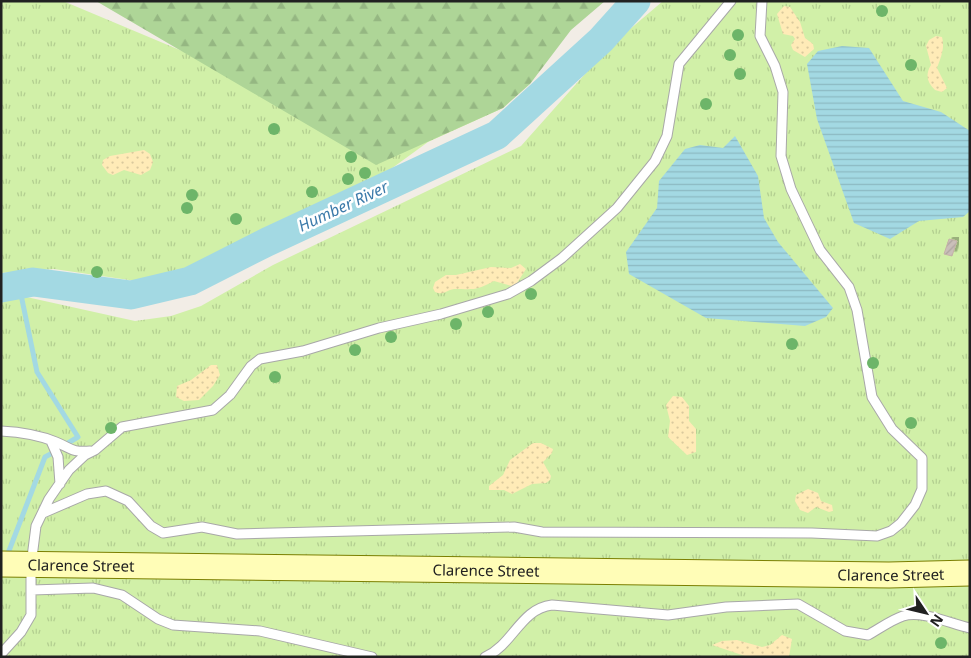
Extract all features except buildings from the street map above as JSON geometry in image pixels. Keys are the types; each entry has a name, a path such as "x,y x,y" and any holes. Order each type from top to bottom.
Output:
{"street":[{"name":"Clarence Street","path":"1,564 889,575 970,573"}],"lane":[{"path":"1,654 20,632 31,615 31,565 36,526 60,484 84,455 96,450 122,427 213,410 230,395 251,366 260,359 303,351 380,328 441,314 508,294 532,281 562,258 617,208 655,161 667,136 680,64 731,1"},
{"path":"43,513 87,494 106,491 128,501 151,526 163,533 189,528 218,529 237,534 514,527 542,532 812,533 860,536 877,536 891,531 910,511 922,490 922,458 892,429 872,397 863,334 849,287 820,250 791,189 782,156 783,92 775,66 760,36 762,1"},
{"path":"1,431 34,435 74,452 96,450"},
{"path":"51,441 58,457 60,484"},
{"path":"32,590 94,588 122,595 158,619 173,625 260,631 372,657"},
{"path":"485,657 496,652 523,620 539,607 552,605 668,615 726,607 798,604 845,632 861,635 868,635 904,616 927,615 945,623 970,628"}],"green space":[{"path":"1,1 63,1 270,88 540,70 503,108 428,142 373,182 323,209 163,285 54,269 1,273"},
{"path":"96,1 605,1 571,30 530,84 503,108 376,165"},
{"path":"663,1 970,1 970,657 1,657 1,303 22,296 135,321 171,316 201,306 273,265 521,146 609,47"}],"sand":[{"path":"784,6 790,7 800,22 805,38 813,44 814,49 805,57 793,50 791,45 795,39 793,36 783,34 777,14"},
{"path":"936,36 942,37 943,41 937,68 947,88 942,92 935,90 928,78 931,65 926,46 929,40"},
{"path":"144,150 150,154 153,162 150,170 141,175 124,170 113,175 108,173 102,165 103,160 110,156"},
{"path":"520,264 526,269 517,283 512,286 494,281 479,288 454,289 443,293 435,292 433,288 435,282 446,275 456,275 491,267 511,268"},
{"path":"211,365 217,365 220,375 213,386 199,400 184,401 176,397 177,386 191,380"},
{"path":"673,396 682,397 689,406 689,421 696,429 696,452 687,455 668,437 670,421 666,405"},
{"path":"533,443 541,443 553,449 552,453 543,462 551,476 550,480 546,483 532,484 512,494 504,490 489,490 489,486 503,475 510,460"},
{"path":"808,489 818,493 821,501 832,505 833,511 829,512 816,507 808,513 800,510 795,501 796,495"},
{"path":"782,635 792,639 789,657 748,657 712,645 722,641 737,640 762,647 770,645"}],"water":[{"path":"842,46 869,48 903,101 941,112 970,131 970,211 963,217 919,221 890,239 854,223 817,119 807,64 818,51"},
{"path":"735,136 758,176 764,218 778,242 833,308 826,317 805,326 706,318 629,274 626,252 657,208 659,181 685,149 700,145 723,148"}],"waterway":[{"name":"Humber River","path":"1,288 33,282 131,295 190,281 267,242 497,135 601,40 636,1"},
{"path":"19,285 37,372 78,437 63,446"},
{"path":"7,556 45,457 56,451"}]}
